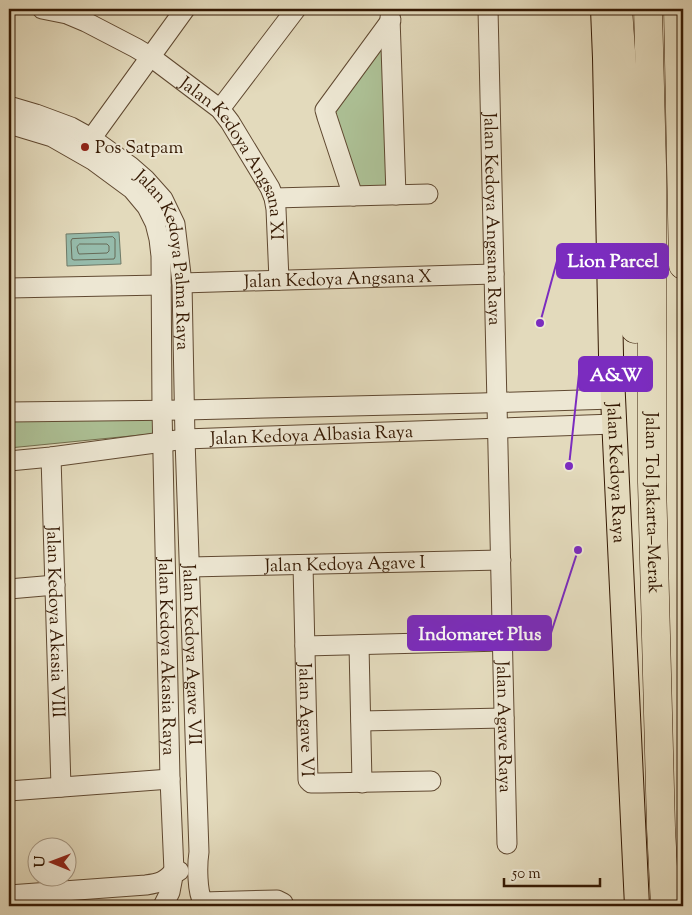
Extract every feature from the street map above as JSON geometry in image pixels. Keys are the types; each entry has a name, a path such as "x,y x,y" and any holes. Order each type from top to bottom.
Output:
{"highway":[{"path":"618,9 624,92 638,407 652,482"},
{"path":"636,9 640,64 652,165"},
{"name":"Jalan Tol Jakarta–Merak","path":"648,9 652,165 652,482 661,828 665,906"},
{"path":"678,9 683,266"}],"main road":[{"name":"Jalan Kedoya Raya","path":"603,9 606,58 611,347 636,906"}],"street":[{"name":"Jalan Kedoya Angsana XI","path":"42,9 67,12 136,48 220,109 235,130 270,188 274,198 279,280"},
{"path":"84,148 185,9"},
{"path":"220,109 296,9"},
{"name":"Jalan Kedoya Angsana Raya","path":"488,9 498,428"},
{"path":"390,14 396,195"},
{"path":"353,196 325,110 390,14"},
{"name":"Jalan Kedoya Palma Raya","path":"9,106 71,128 94,161 132,189 147,208 155,223 161,256 163,442"},
{"name":"Jalan Kedoya Palma Raya","path":"9,124 84,148 130,166 163,199 175,224 182,283 185,439"},
{"path":"274,198 428,194"},
{"name":"Jalan Kedoya Angsana X","path":"182,283 494,274"},
{"path":"9,288 162,285"},
{"name":"Jalan Kedoya Albasia Raya","path":"9,412 185,410 613,399"},
{"name":"Jalan Kedoya Albasia Raya","path":"9,461 185,439 614,424"},
{"name":"Jalan Agave Raya","path":"498,428 507,844"},
{"name":"Jalan Kedoya Agave VII","path":"185,439 199,852 197,870 201,900 203,902 277,900 283,903 284,906"},
{"name":"Jalan Kedoya Akasia Raya","path":"163,442 170,779 174,872 170,892 163,906"},
{"name":"Jalan Kedoya Akasia VIII","path":"51,457 61,787"},
{"name":"Jalan Kedoya Agave I","path":"190,567 501,560"},
{"name":"Jalan Agave VI","path":"303,565 308,780 312,783 431,781"},
{"path":"9,589 55,585"},
{"path":"305,646 503,642"},
{"path":"359,645 362,783"},
{"path":"361,721 504,718"},
{"path":"9,791 170,779"},
{"path":"9,895 146,885 160,883 168,879 174,872 197,870"}],"shaded area":[{"path":"391,32 392,192 355,192 327,121"},
{"path":"160,405 161,433 9,448 9,410"}],"water":[{"path":"119,232 121,264 67,266 66,234"}],"place":[{"name":"Pos Satpam","path":"85,147"},
{"name":"Lion Parcel","path":"540,323"},
{"name":"A&W","path":"569,466"},
{"name":"Indomaret Plus","path":"578,550"}]}
